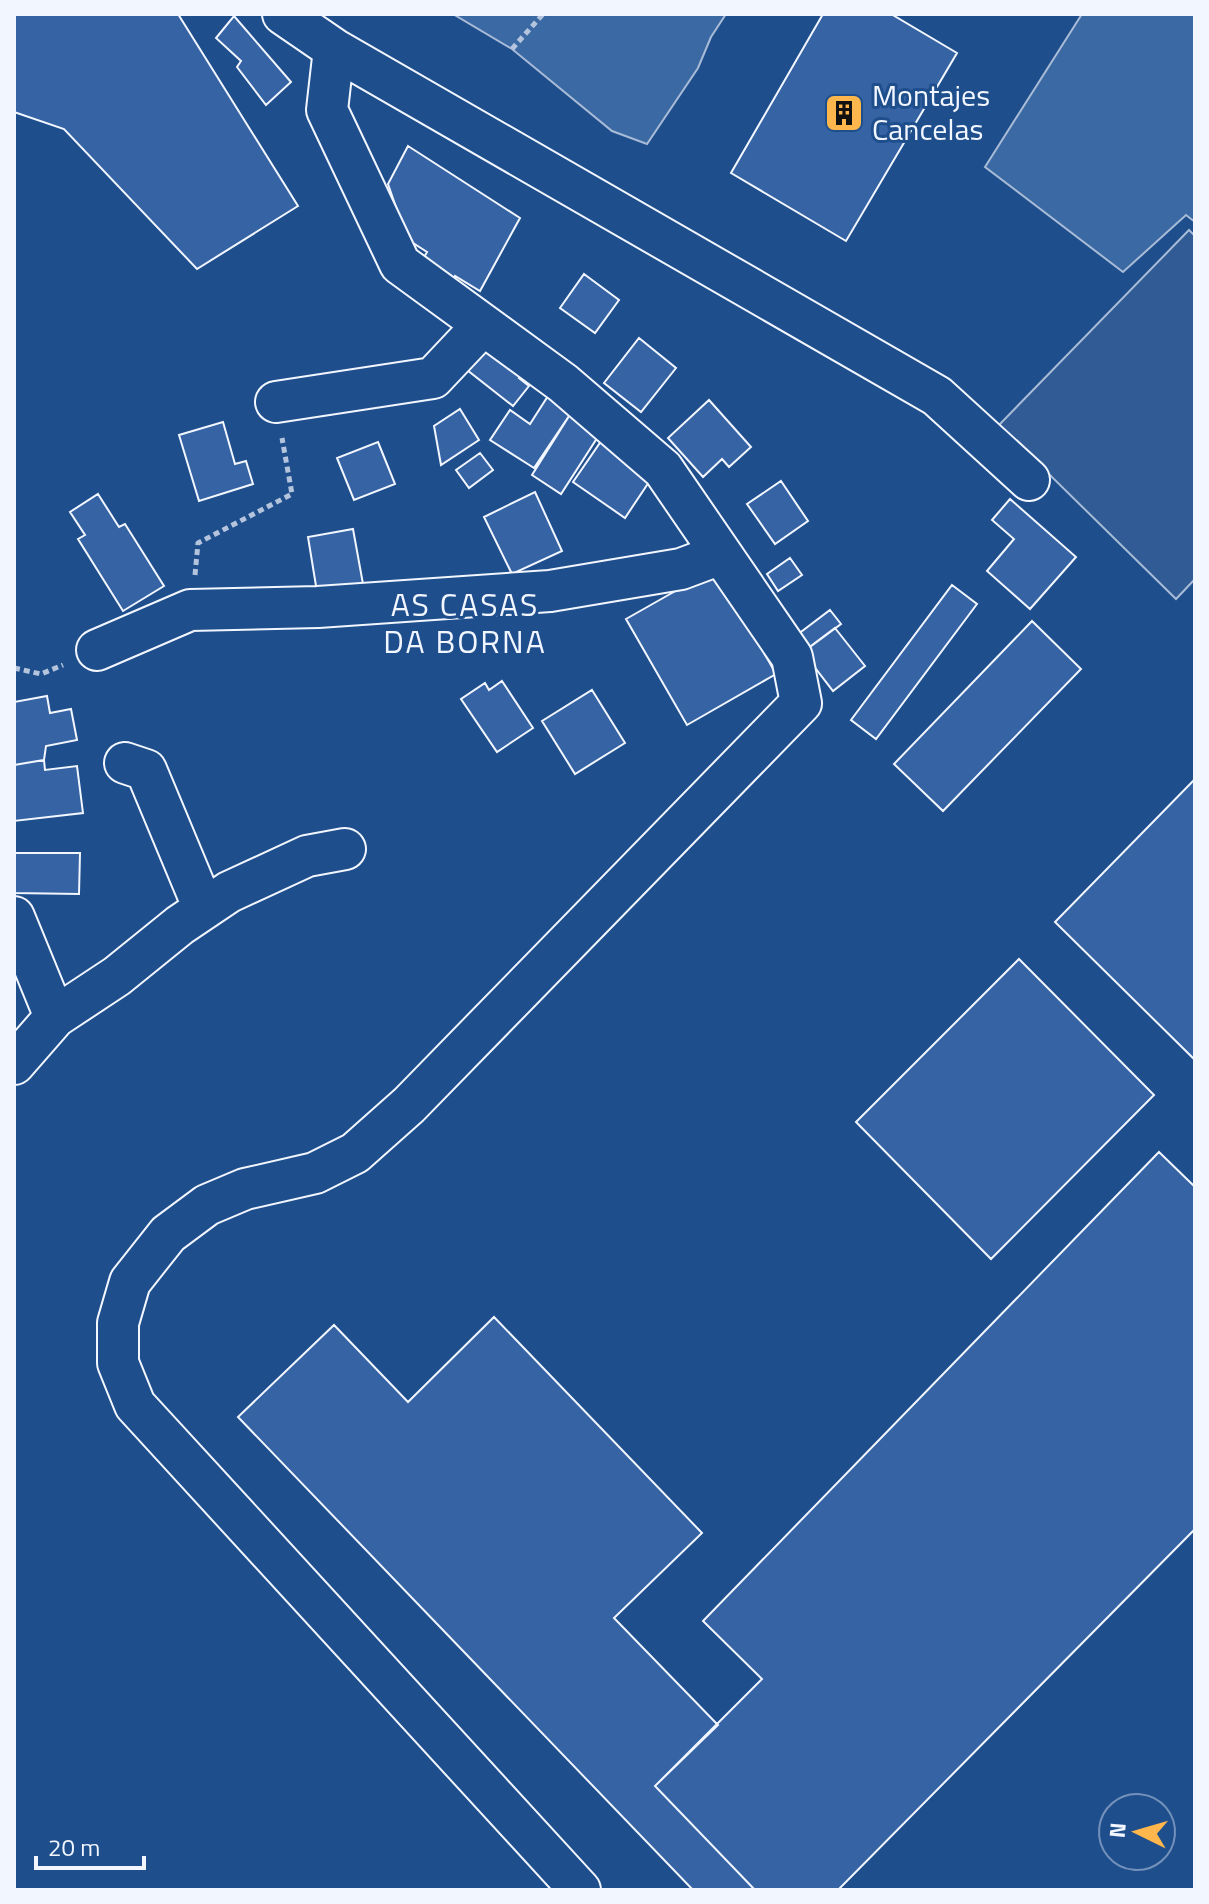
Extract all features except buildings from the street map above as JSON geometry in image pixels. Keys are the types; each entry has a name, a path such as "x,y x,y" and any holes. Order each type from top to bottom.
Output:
{"street":[{"path":"283,14 334,49 937,396 1029,480"},
{"path":"334,49 327,110 400,264 563,383 663,469 792,657 801,703 409,1105 355,1153 315,1173 245,1189 207,1205 168,1234 130,1282 118,1323 118,1363 135,1405 580,1890"},
{"path":"276,402 433,378 483,325"},
{"path":"97,650 190,610 318,607 550,591 681,569 721,554"},
{"path":"125,763 146,770 204,909"},
{"path":"14,1064 55,1017 117,976 229,892 307,856 345,849"},
{"path":"14,917 55,1017"}],"path":[{"path":"512,49 543,14"},
{"path":"190,610 198,543 292,494 276,402"},
{"path":"14,668 41,674 97,650"}],"shaded area":[{"path":"453,14 726,14 711,37 698,68 647,144 612,131 512,49"},
{"path":"1082,14 1195,14 1195,222 1186,215 1123,272 985,167"},
{"path":"1189,230 1195,236 1195,579 1176,599 999,425"}],"place":[{"name":"Montajes Cancelas","path":"844,113"}],"district":[{"name":"AS CASAS DA BORNA","path":"465,624"}]}
